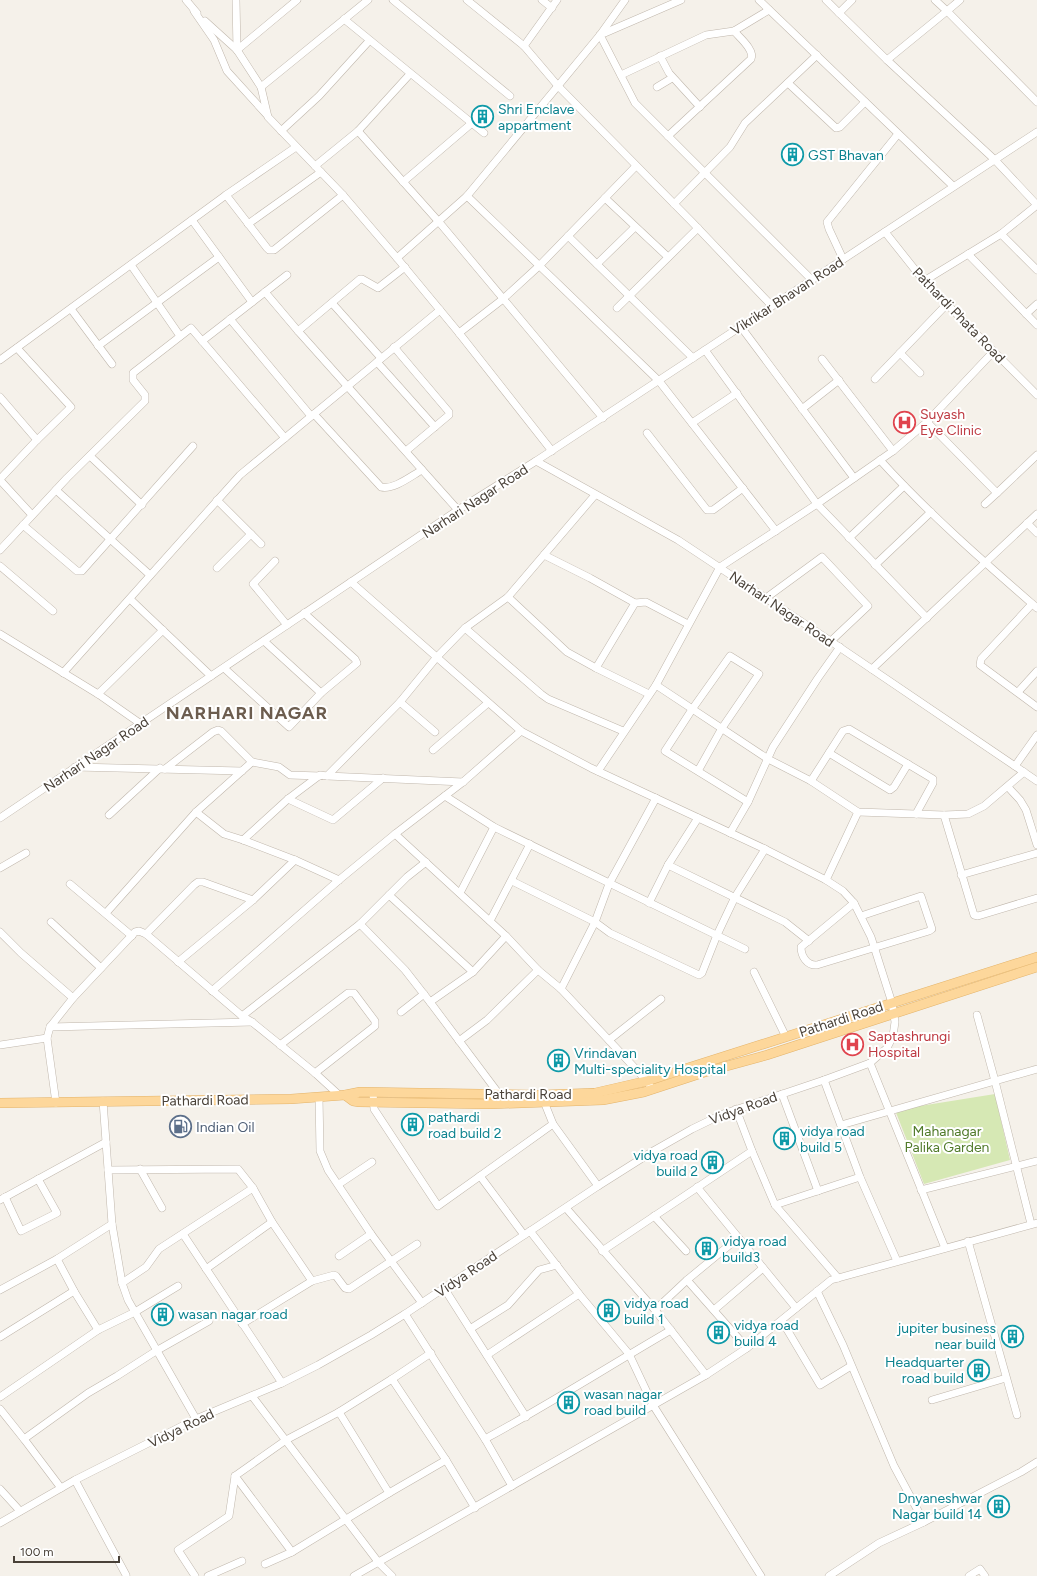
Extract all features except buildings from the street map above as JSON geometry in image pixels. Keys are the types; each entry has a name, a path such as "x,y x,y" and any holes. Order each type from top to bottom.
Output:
{"main road":[{"name":"Pathardi Road","path":"0,1103 291,1099 360,1092 499,1094 543,1099 595,1093 649,1085 786,1037 1037,958"},
{"path":"649,1085 767,1055 1037,967"},
{"path":"342,1095 353,1101 373,1103 503,1104 543,1099"}],"street":[{"path":"186,0 214,40 226,70 281,131 343,195 398,258 460,333 552,451"},
{"path":"236,0 237,50"},
{"path":"237,50 297,0"},
{"path":"261,87 368,0"},
{"path":"393,0 510,96"},
{"path":"467,0 524,46 558,86 698,228 772,306"},
{"path":"542,0 552,8"},
{"path":"524,46 558,0"},
{"path":"398,258 467,196 600,35 625,0"},
{"path":"600,35 681,0"},
{"path":"759,0 953,186"},
{"path":"826,0 887,60 996,160 1037,205 1001,234 924,280"},
{"path":"839,13 852,0"},
{"path":"935,0 1037,102"},
{"path":"887,60 960,0"},
{"path":"621,75 706,35 734,31 769,10"},
{"path":"194,11 237,50 261,87 268,117"},
{"path":"344,19 484,133"},
{"path":"668,136 751,60 753,56 751,51 734,31"},
{"path":"600,35 635,103 812,280"},
{"path":"281,131 319,96 370,41"},
{"path":"674,204 730,147 745,123 816,55"},
{"path":"660,56 672,78 700,107"},
{"path":"315,166 358,131 410,74"},
{"path":"657,87 672,78"},
{"path":"788,83 836,128 840,127 865,102"},
{"path":"403,182 472,123"},
{"path":"358,131 438,222 603,418"},
{"name":"Vikrikar Bhavan Road","path":"536,461 1037,132"},
{"path":"843,259 827,222 898,134"},
{"path":"0,360 226,195 296,147"},
{"path":"460,333 503,299 539,266 636,166"},
{"path":"248,224 321,172"},
{"path":"226,195 269,250 274,250 343,195"},
{"path":"467,196 659,381 776,531"},
{"path":"605,198 668,258"},
{"path":"192,220 252,302"},
{"path":"597,264 635,227"},
{"path":"617,308 698,228"},
{"name":"Pathardi Phata Road","path":"885,232 924,280 993,352 1037,395"},
{"path":"1001,234 1037,270"},
{"path":"568,236 693,358"},
{"path":"968,254 1037,325"},
{"path":"98,346 219,257"},
{"path":"131,265 180,336"},
{"path":"298,331 360,280 378,288 405,267"},
{"path":"202,340 230,320 287,274"},
{"path":"265,292 458,510"},
{"path":"332,303 435,427"},
{"path":"875,379 947,304"},
{"path":"1026,314 1037,304"},
{"path":"71,308 112,364"},
{"path":"63,673 232,482 247,468 440,310"},
{"path":"230,320 312,415 381,487 386,488 396,485 422,470"},
{"path":"741,327 854,478"},
{"path":"0,550 56,490 145,401 145,395 133,380 133,373 192,328 285,438"},
{"path":"394,347 449,412 448,417 406,451"},
{"path":"16,348 71,407 37,440 0,480 32,515"},
{"path":"705,350 816,504 926,618"},
{"path":"598,771 656,684 720,567 776,531 893,451 927,422 993,352"},
{"path":"900,353 920,373"},
{"path":"822,359 893,451"},
{"path":"802,409 839,380"},
{"path":"692,423 737,393"},
{"path":"0,397 37,440"},
{"path":"927,422 997,492"},
{"path":"648,433 707,510 713,510 743,488"},
{"path":"23,525 80,572 84,570 111,540 193,446"},
{"path":"985,504 1037,455"},
{"path":"90,456 142,505"},
{"path":"880,460 931,512 1035,606 981,659 980,665 1037,707"},
{"name":"Narhari Nagar Road","path":"0,818 458,510 536,461 678,540 840,647 1037,781"},
{"path":"849,538 904,486"},
{"path":"56,490 150,575"},
{"path":"243,840 288,799 324,776 400,702 436,658 465,628 508,597 595,495"},
{"path":"217,500 261,544"},
{"path":"875,565 931,512"},
{"path":"872,669 1037,514"},
{"path":"1027,523 1037,533"},
{"path":"217,568 251,534"},
{"path":"544,555 635,603 646,602 688,624"},
{"path":"766,598 822,557 868,606 832,642"},
{"path":"275,561 253,584 287,625"},
{"path":"0,566 53,611"},
{"name":"Vidya Road","path":"0,1523 75,1480 196,1419 282,1383 324,1361 405,1314 598,1186 685,1132 736,1109 824,1080 870,1062 880,1055 891,1042 894,1029 892,1003 874,948 861,916 854,904 843,891 826,880 765,849 598,771 521,731 351,582"},
{"path":"508,597 562,648 596,668 649,694"},
{"path":"130,599 211,676"},
{"path":"596,668 635,603"},
{"path":"224,668 289,727 321,693 355,666 356,663 354,659 304,613"},
{"path":"465,628 548,699 624,731"},
{"path":"98,694 163,630"},
{"path":"0,634 98,694 140,724"},
{"path":"264,641 321,693"},
{"path":"730,833 748,802 773,747 840,647"},
{"path":"698,770 722,728 759,674 730,656 665,751 748,802"},
{"path":"1018,692 1037,671"},
{"path":"656,684 768,759 811,781 858,812 944,815 968,814 977,810 1008,787 1024,772"},
{"path":"400,702 435,732"},
{"path":"434,750 488,703"},
{"path":"811,781 843,731 849,729 931,777 934,781 916,814"},
{"path":"109,815 163,769 213,732 218,730 221,731 252,762 279,767 290,775 463,782"},
{"path":"212,991 339,880 395,834 463,782 521,731"},
{"path":"1015,766 1037,735"},
{"path":"829,753 890,790 894,787 908,764"},
{"path":"106,913 196,812 252,762"},
{"path":"75,767 242,770"},
{"path":"288,799 333,820 383,778"},
{"path":"1008,787 1026,810 1037,845"},
{"path":"445,796 494,827 745,949"},
{"path":"561,989 595,922 609,884 656,798"},
{"path":"196,812 218,831 228,836 243,840 295,860 339,880"},
{"path":"826,880 858,812"},
{"path":"944,815 973,913 976,916 1037,898"},
{"path":"649,902 668,865 698,818"},
{"path":"460,893 494,827"},
{"path":"395,834 506,936 538,970 561,989 649,1085"},
{"path":"490,921 530,844"},
{"path":"512,881 595,922 610,933 697,975 702,973 716,935 735,897 765,849"},
{"path":"0,868 26,853"},
{"path":"961,875 1037,853"},
{"path":"178,962 253,900 295,860"},
{"path":"242,1016 294,977 360,924 407,877 426,862"},
{"path":"668,865 785,922 809,941"},
{"path":"146,934 198,882 204,882 253,900"},
{"path":"70,884 132,936"},
{"path":"389,895 473,972"},
{"path":"854,904 801,947 805,960 813,966 931,930 932,928 922,898 919,896 861,916"},
{"path":"51,922 101,968"},
{"path":"360,924 405,970 499,1094 503,1104"},
{"path":"56,1103 47,1038 50,1027 73,998 137,931 141,931 146,934 242,1016 252,1022 342,1095"},
{"path":"0,932 21,953 73,998"},
{"path":"430,1002 473,972 506,936"},
{"path":"460,1041 487,1020 538,970"},
{"path":"754,972 786,1037"},
{"path":"280,1045 348,993 354,993 375,1021 375,1026 315,1073"},
{"path":"401,1012 424,994"},
{"path":"609,1040 662,999"},
{"path":"354,1576 475,1508 706,1374 747,1348 831,1280 1034,1223 976,1015"},
{"path":"50,1027 252,1022"},
{"path":"0,1045 47,1038"},
{"path":"870,1062 888,1110 945,1248"},
{"path":"841,1125 888,1110 895,1110 1037,1069"},
{"path":"824,1080 860,1177 897,1261"},
{"path":"373,1092 374,1109 438,1206 553,1124"},
{"path":"782,1094 818,1191"},
{"path":"319,1097 320,1151 328,1170 371,1234 422,1303"},
{"path":"543,1099 553,1124 598,1186"},
{"path":"103,1101 112,1224 122,1283 128,1300 196,1419"},
{"path":"736,1109 775,1205 838,1278"},
{"path":"38,1179 57,1213 21,1231 3,1198 106,1142"},
{"path":"602,1251 752,1151"},
{"path":"921,1190 1037,1160"},
{"path":"338,1184 372,1162"},
{"path":"108,1170 238,1168 253,1188 272,1222 312,1281"},
{"path":"140,1169 162,1208"},
{"path":"480,1176 527,1233 557,1265 629,1354 653,1405 761,1576"},
{"path":"775,1205 860,1177"},
{"path":"697,1187 796,1308"},
{"path":"122,1283 146,1267 159,1249 253,1188"},
{"path":"566,1208 655,1310 706,1374"},
{"path":"654,1216 686,1251"},
{"path":"206,1269 272,1222"},
{"path":"0,1290 57,1259 112,1224"},
{"path":"183,1234 282,1383"},
{"path":"339,1256 371,1234"},
{"path":"655,1310 687,1280 738,1238"},
{"path":"968,1241 1017,1415"},
{"path":"242,1324 312,1281 334,1275 345,1288 349,1289 392,1262 417,1244"},
{"path":"57,1259 74,1291 98,1330"},
{"path":"470,1329 508,1305 539,1270 557,1265"},
{"path":"714,1310 763,1268"},
{"path":"687,1280 747,1348"},
{"path":"0,1397 98,1330 135,1312 178,1286"},
{"path":"444,1288 526,1417"},
{"path":"0,1337 74,1291"},
{"path":"817,1291 894,1466 924,1522"},
{"path":"487,1355 579,1294"},
{"path":"405,1314 485,1439 512,1486"},
{"path":"24,1439 88,1392 209,1321"},
{"path":"782,1321 820,1384 851,1366"},
{"path":"485,1439 526,1417 671,1330"},
{"path":"195,1576 178,1550 229,1516 235,1476 286,1440 339,1412 431,1353"},
{"path":"932,1400 1006,1378"},
{"path":"392,1379 446,1460 475,1508"},
{"path":"252,1396 379,1563 392,1576"},
{"path":"0,1409 61,1488"},
{"path":"339,1412 389,1493"},
{"path":"265,1564 292,1552 446,1460"},
{"path":"828,1576 879,1543 924,1522 1021,1472 1037,1462"},
{"path":"235,1476 292,1552"},
{"path":"75,1480 126,1576"},
{"path":"0,1489 20,1511"},
{"path":"208,1576 242,1561"},
{"path":"969,1576 980,1569 985,1576"}],"green space":[{"name":"Mahanagar Palika Garden","path":"995,1094 1010,1160 924,1184 895,1110"}],"place":[{"name":"Shri Enclave appartment","path":"483,117"},
{"name":"GST Bhavan","path":"793,155"},
{"name":"Suyash Eye Clinic","path":"904,422"},
{"name":"Saptashrungi Hospital","path":"853,1044"},
{"name":"Vrindavan Multi-speciality Hospital","path":"559,1061"},
{"name":"pathardi road build 2","path":"412,1125"},
{"name":"Indian Oil","path":"180,1127"},
{"name":"vidya road build 5","path":"784,1139"},
{"name":"vidya road build 2","path":"713,1163"},
{"name":"vidya road build3","path":"707,1249"},
{"name":"vidya road build 1","path":"609,1311"},
{"name":"wasan nagar road","path":"162,1314"},
{"name":"vidya road build 4","path":"718,1333"},
{"name":"jupiter business near build","path":"1012,1336"},
{"name":"Headquarter road build","path":"979,1370"},
{"name":"wasan nagar road build","path":"568,1402"},
{"name":"Dnyaneshwar Nagar build 14","path":"998,1506"}],"district":[{"name":"NARHARI NAGAR","path":"247,713"}]}
